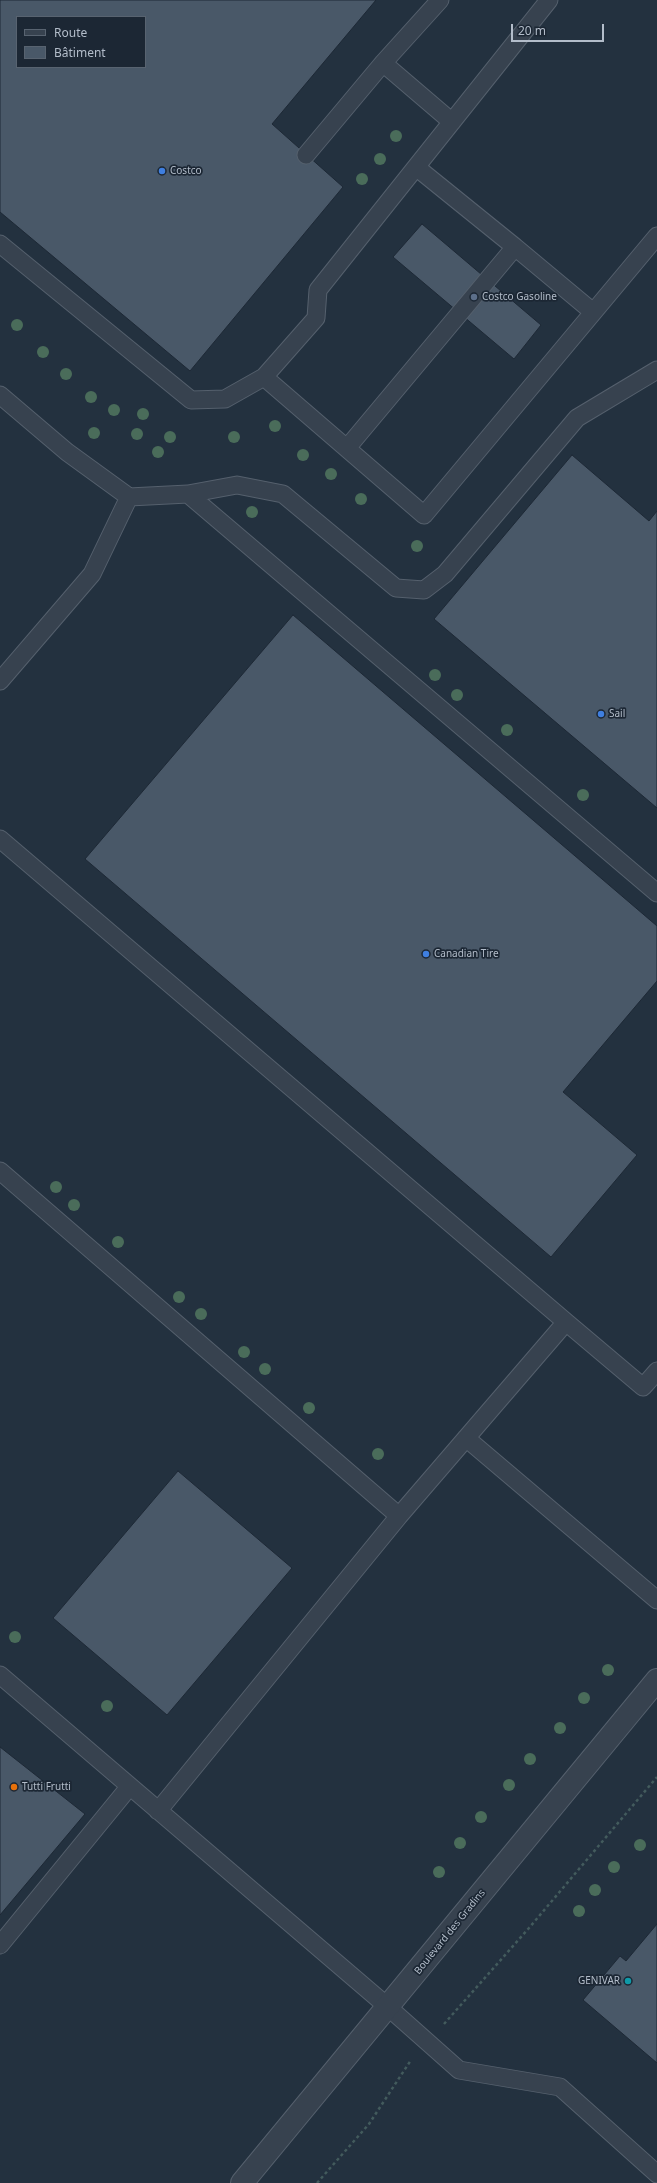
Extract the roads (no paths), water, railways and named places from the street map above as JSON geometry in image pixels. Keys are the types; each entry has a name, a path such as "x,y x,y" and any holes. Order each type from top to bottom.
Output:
{"street":[{"name":"Boulevard des Gradins","path":"242,2183 657,1680"}],"lane":[{"path":"306,155 383,63 440,0"},
{"path":"0,244 191,400 225,399 264,377 316,318 318,290 549,0"},
{"path":"383,63 452,122"},
{"path":"416,167 593,312"},
{"path":"264,377 424,515 657,236"},
{"path":"347,448 515,247"},
{"path":"0,395 67,452 129,497 188,494 237,485 283,494 396,588 424,590 445,574 577,418 657,370"},
{"path":"188,494 657,892"},
{"path":"0,681 92,574 129,497"},
{"path":"0,839 643,1388 657,1371"},
{"path":"0,1171 400,1516"},
{"path":"158,1811 400,1516 566,1322"},
{"path":"466,1438 657,1600"},
{"path":"0,1675 388,2007 459,2070 560,2087 657,2174"},
{"path":"0,1945 130,1786"}],"place":[{"name":"Costco","path":"162,171"},
{"name":"Costco Gasoline","path":"474,297"},
{"name":"Sail","path":"601,714"},
{"name":"Canadian Tire","path":"426,954"},
{"name":"Tutti Frutti","path":"14,1787"},
{"name":"GENIVAR","path":"628,1981"}]}
